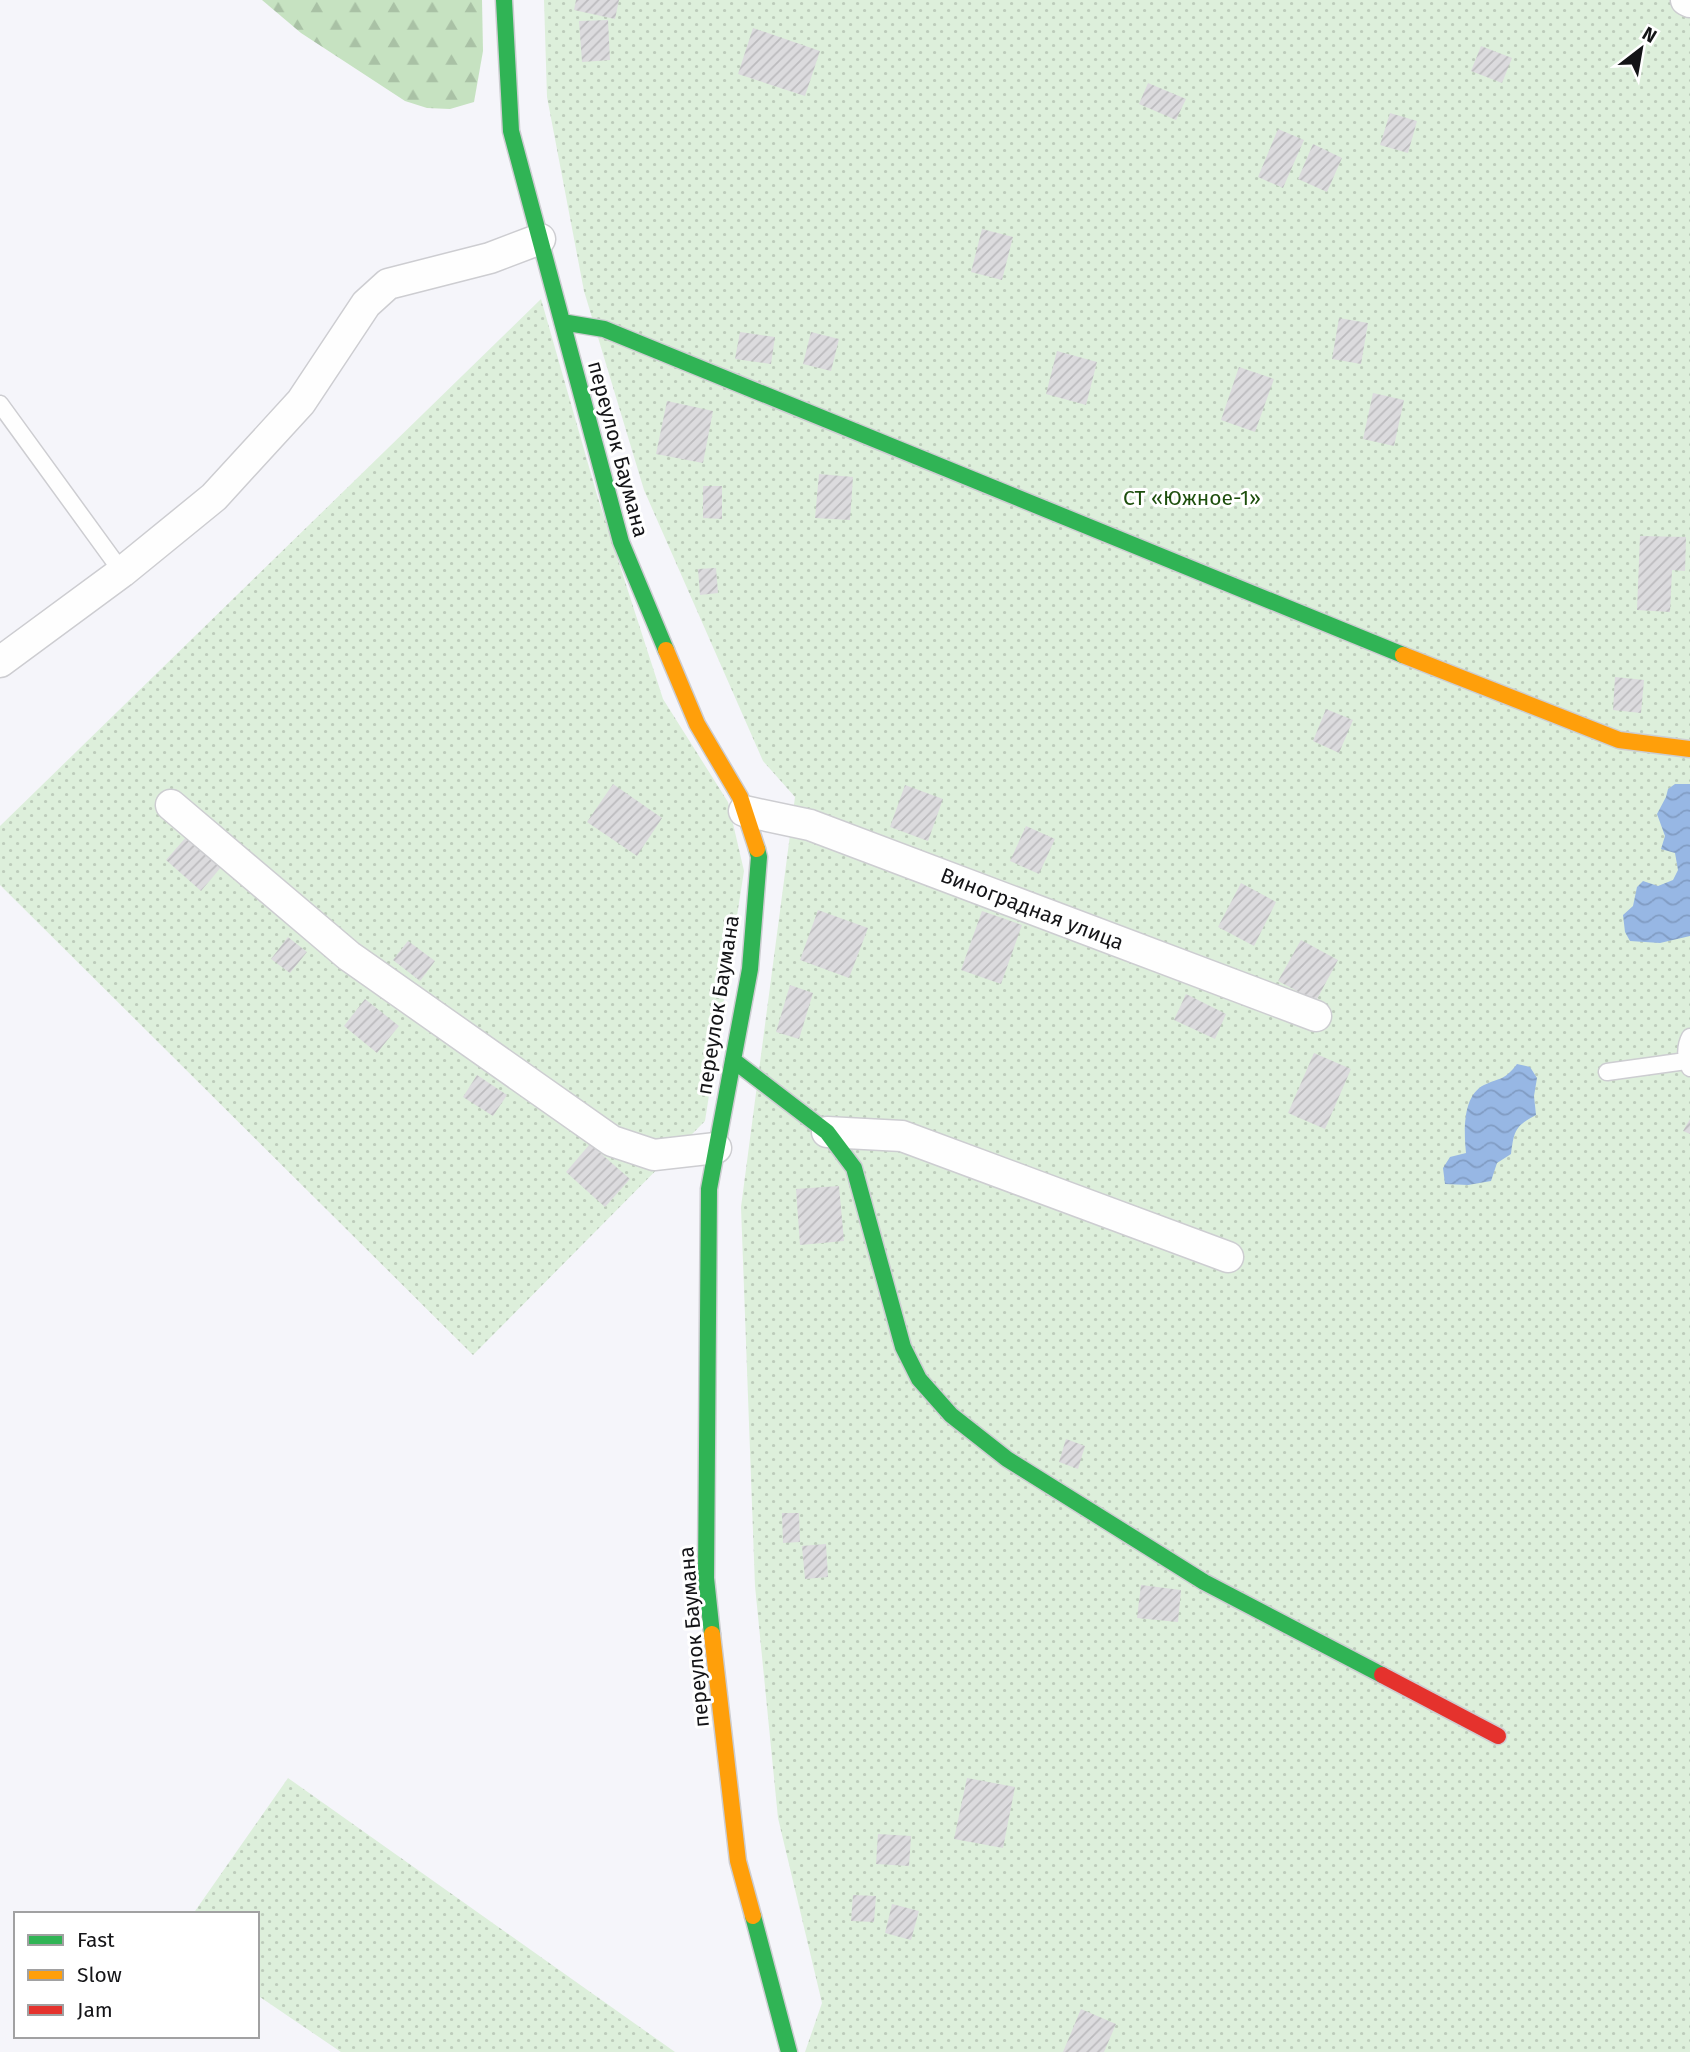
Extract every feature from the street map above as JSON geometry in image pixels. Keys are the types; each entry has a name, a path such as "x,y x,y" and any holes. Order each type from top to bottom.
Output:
{"street":[{"name":"переулок Баумана","path":"504,0 511,131 621,542 697,724 740,797 759,857 750,969 709,1189 706,1578 738,1861 789,2052"},
{"path":"0,662 122,572 214,497 301,401 366,304 388,284 490,258 540,239"},
{"path":"562,322 604,329 1130,545 1619,740 1690,749"},
{"path":"171,805 349,956 612,1141 654,1155 716,1148"},
{"name":"Виноградная улица","path":"744,811 810,825 1316,1016"},
{"path":"733,1060 827,1132 854,1168 903,1348 919,1379 951,1415 1007,1459 1204,1582 1498,1735"},
{"path":"827,1132 902,1136 1228,1257"}],"lane":[{"path":"0,404 122,572"},
{"path":"1607,1072 1688,1065 1690,1037"}],"green space":[{"path":"262,0 482,0 483,51 474,102 450,109 427,108 405,101 301,33"},
{"name":"СТ «Южное-1»","path":"544,0 1690,0 1690,2052 805,2052 822,2003 778,1818 755,1586 741,1207 795,797 763,761 644,490 584,291 547,97"},
{"path":"541,299 597,495 663,699 728,802 744,871 705,1121 473,1355 0,885 0,826"},
{"path":"288,1778 675,2052 341,2052 259,1996 259,1912 194,1912"}],"water":[{"path":"1675,784 1690,784 1690,936 1660,943 1630,941 1625,932 1623,915 1633,906 1637,887 1643,881 1658,886 1673,880 1678,870 1675,853 1661,849 1665,836 1657,814 1668,789"},
{"path":"1517,1064 1530,1067 1537,1078 1534,1096 1536,1115 1517,1130 1511,1154 1497,1163 1491,1181 1468,1185 1445,1184 1443,1168 1450,1157 1466,1153 1466,1115 1472,1097 1477,1090 1505,1076"}],"building":[{"path":"576,0 619,0 615,19 574,10"},
{"path":"608,20 610,60 582,62 579,21"},
{"path":"753,28 820,51 805,96 738,74"},
{"path":"1481,46 1512,58 1502,83 1471,71"},
{"path":"1148,83 1186,99 1176,120 1139,104"},
{"path":"1390,113 1417,121 1408,153 1380,145"},
{"path":"1278,129 1304,140 1283,188 1258,177"},
{"path":"1313,144 1342,158 1327,192 1298,179"},
{"path":"982,229 1013,237 1002,280 971,272"},
{"path":"1339,318 1368,323 1361,364 1332,359"},
{"path":"740,332 775,337 771,364 735,359"},
{"path":"811,332 839,339 831,371 803,364"},
{"path":"1057,351 1097,362 1086,405 1046,394"},
{"path":"1239,367 1274,379 1255,432 1221,420"},
{"path":"1373,393 1404,400 1394,446 1363,439"},
{"path":"667,401 713,411 703,463 656,454"},
{"path":"819,474 853,477 850,520 815,518"},
{"path":"703,486 722,486 722,519 703,518"},
{"path":"1640,536 1686,537 1685,571 1672,570 1670,612 1637,610"},
{"path":"716,568 718,593 700,595 698,569"},
{"path":"1615,677 1644,680 1641,713 1613,710"},
{"path":"1326,709 1353,720 1339,753 1313,741"},
{"path":"613,784 662,818 637,856 587,822"},
{"path":"905,785 943,799 928,841 890,827"},
{"path":"1026,826 1055,839 1039,874 1010,861"},
{"path":"188,835 222,866 201,891 166,860"},
{"path":"1241,883 1276,902 1254,946 1218,927"},
{"path":"818,910 868,928 849,978 800,960"},
{"path":"982,911 1022,925 1001,984 961,970"},
{"path":"288,937 307,952 290,973 271,959"},
{"path":"1301,940 1338,960 1316,1001 1278,981"},
{"path":"408,941 435,961 420,981 393,960"},
{"path":"790,985 813,993 799,1039 776,1032"},
{"path":"1186,994 1226,1014 1215,1039 1174,1020"},
{"path":"365,999 399,1026 377,1053 344,1026"},
{"path":"1314,1053 1351,1069 1325,1129 1288,1113"},
{"path":"477,1075 507,1095 493,1116 463,1097"},
{"path":"1690,1119 1690,1134 1683,1131"},
{"path":"590,1144 630,1179 605,1207 566,1172"},
{"path":"839,1186 844,1241 800,1245 796,1189"},
{"path":"1066,1439 1085,1446 1078,1469 1059,1462"},
{"path":"782,1513 799,1513 800,1542 783,1543"},
{"path":"826,1544 828,1577 805,1579 802,1546"},
{"path":"1141,1585 1181,1590 1178,1622 1137,1618"},
{"path":"967,1778 1015,1787 1003,1848 954,1839"},
{"path":"878,1834 911,1836 909,1866 876,1864"},
{"path":"853,1895 876,1896 874,1922 851,1921"},
{"path":"892,1904 919,1911 911,1940 885,1933"},
{"path":"1081,2009 1116,2024 1104,2052 1063,2052"}],"traffic: fast":[{"path":"504,0 511,131 621,542 666,650"},
{"path":"562,322 604,329 1403,655"},
{"path":"712,1634 706,1578 709,1189 750,969 759,857 757,849"},
{"path":"733,1060 827,1132 854,1168 903,1347 919,1379 951,1415 1007,1459 1204,1582 1382,1675"},
{"path":"753,1916 789,2052"}],"traffic: slow":[{"path":"666,650 697,724 740,797 757,849"},
{"path":"1403,655 1619,740 1690,749"},
{"path":"712,1634 738,1861 753,1916"}],"traffic: jam":[{"path":"1382,1675 1498,1736"}]}
